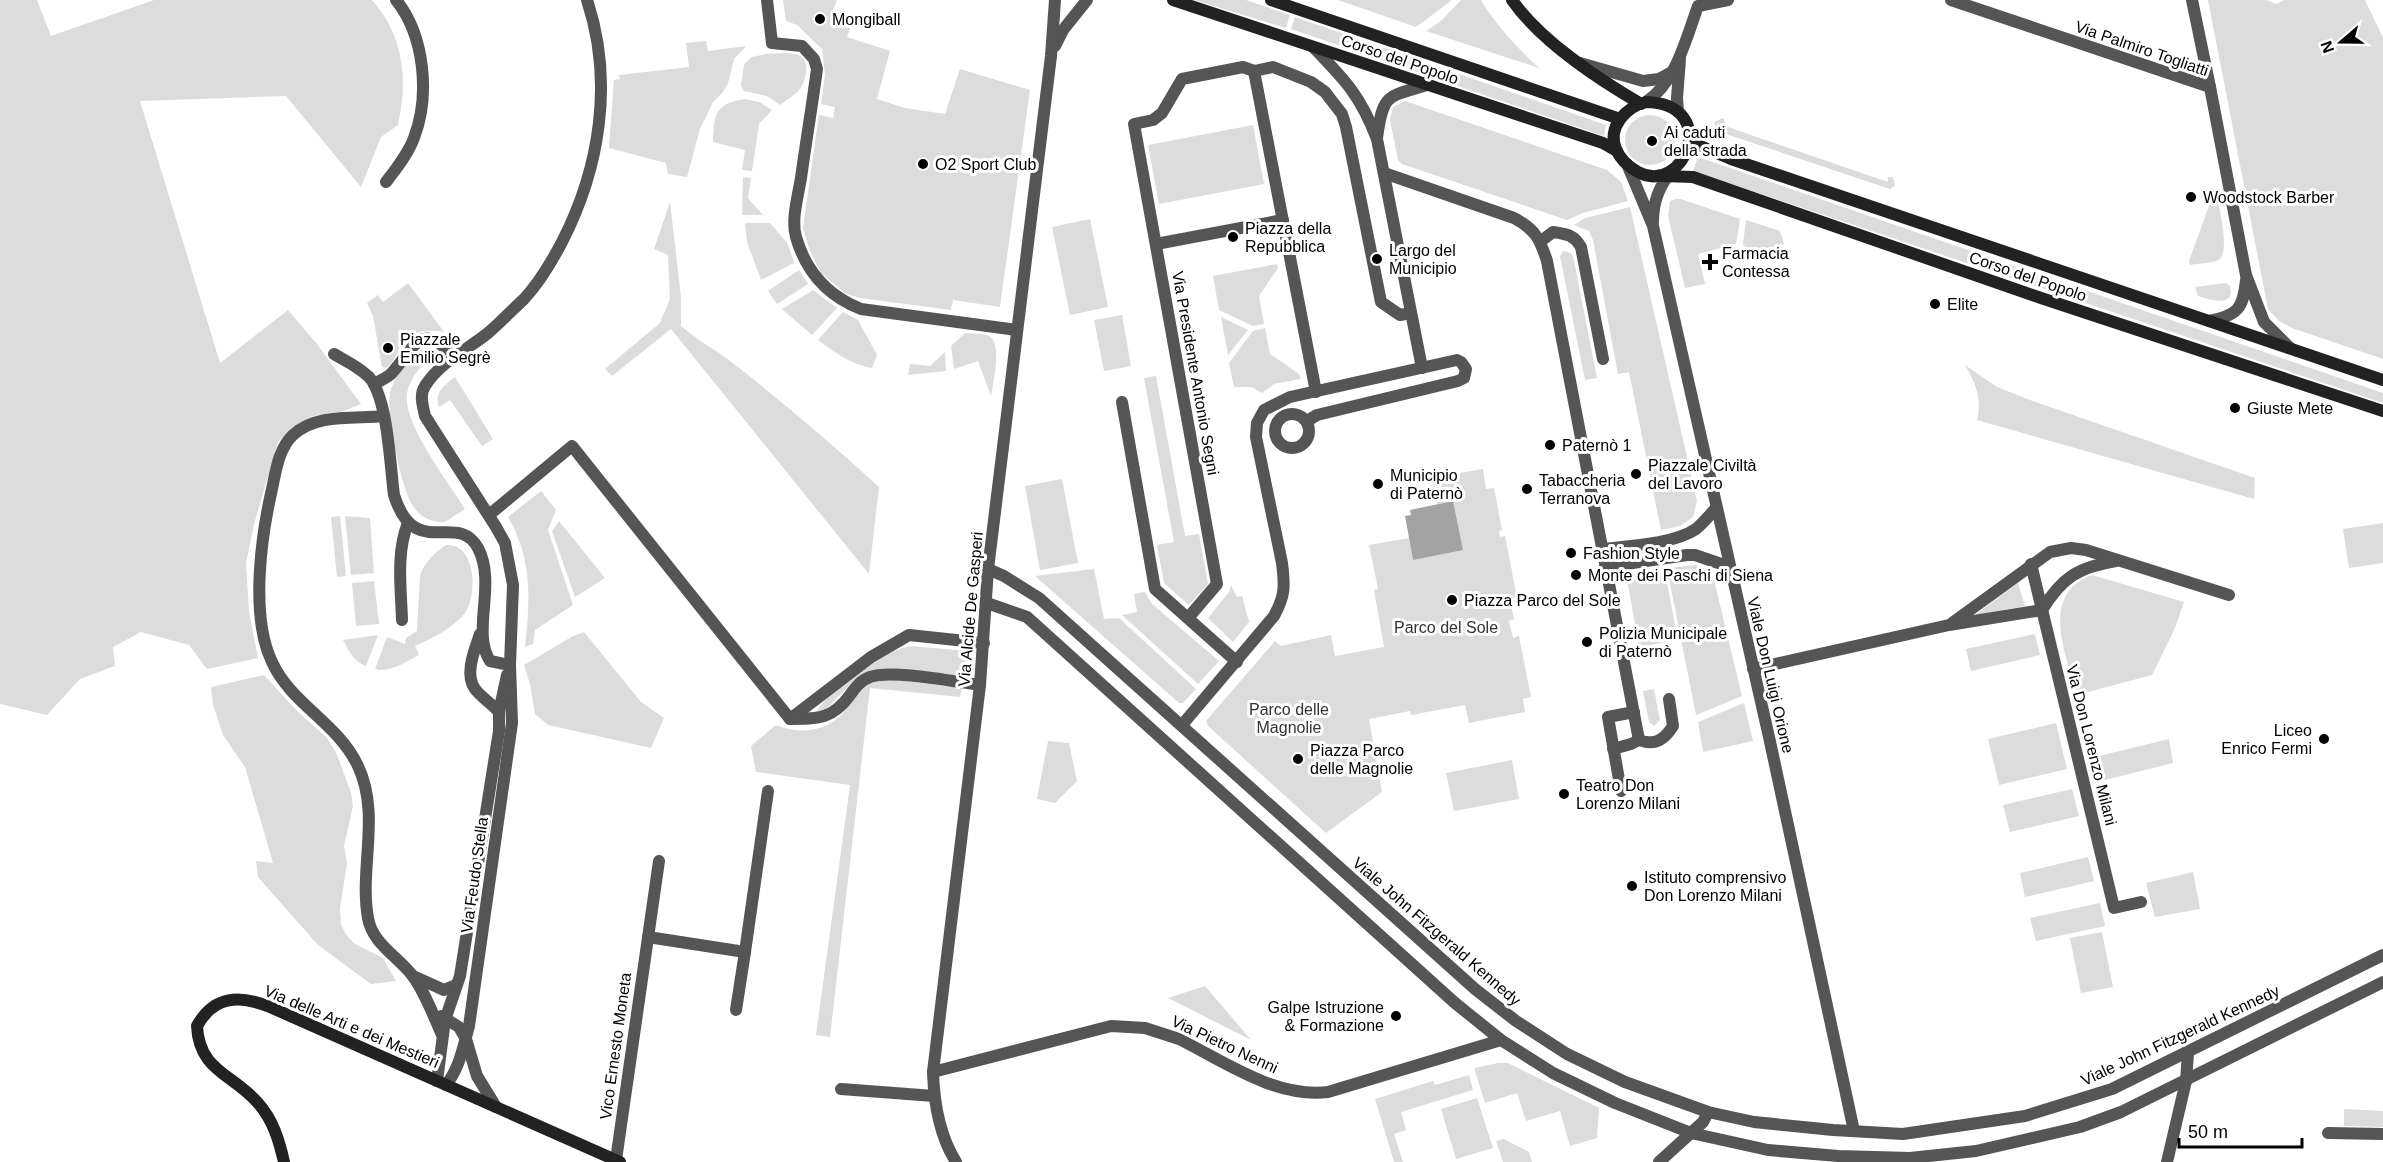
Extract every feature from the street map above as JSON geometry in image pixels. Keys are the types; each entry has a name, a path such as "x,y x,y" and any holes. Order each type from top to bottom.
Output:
{"street":[{"path":"386,182 414,139 424,98 417,45 401,6 396,0"},
{"name":"Via Feudo Stella","path":"441,1083 455,1073 464,1044 512,723 510,665 513,585 505,543 425,416 422,401 423,388 431,377 453,357 488,333 526,297 553,258 573,219 591,170 601,118 601,65 594,21 587,0"},
{"path":"767,0 772,43 802,46 814,59 817,69 796,210 795,235 807,265 816,279 843,302 861,309 1017,330"},
{"name":"Via Alcide De Gasperi","path":"956,1162 945,1141 934,1096 933,1072 980,685 988,569 1055,0"},
{"path":"1050,56 1063,30 1087,0"},
{"name":"Corso del Popolo","path":"1173,0 1603,143 1617,151"},
{"name":"Corso del Popolo","path":"1271,0 1620,119"},
{"path":"1512,0 1528,22 1545,38 1580,63 1644,103 1658,102 1678,112 1687,123 1691,137 1686,151 1668,173 1656,198 1653,226"},
{"path":"1653,226 1627,164 1617,151 1614,141 1615,129 1629,109 1657,95 1681,55 1698,6 1728,0"},
{"name":"Via Palmiro Togliatti","path":"1951,0 2210,87 2246,275"},
{"path":"2192,0 2210,87"},
{"path":"1313,47 1350,85 1362,103 1377,139 1422,368"},
{"path":"1678,112 1681,55"},
{"path":"1580,63 1643,81 1659,79 1671,73"},
{"name":"Via Presidente Antonio Segni","path":"1188,618 1217,584 1134,124 1153,120 1162,113 1182,79 1243,67 1254,71"},
{"path":"1316,392 1254,71 1273,67 1311,82 1325,92 1338,108 1346,126 1381,302 1400,315 1411,313"},
{"path":"1377,139 1383,105 1391,97 1428,85"},
{"name":"Corso del Popolo","path":"1691,137 1698,145 1731,159 2383,380"},
{"path":"1627,164 1642,174 1668,173"},
{"path":"1384,173 1514,218 1528,225 1541,241 1547,261 1639,740"},
{"name":"Corso del Popolo","path":"1668,173 1693,177 2041,298 2383,411"},
{"path":"1156,244 1283,220"},
{"name":"Viale Don Luigi Orione","path":"1653,226 1854,1131"},
{"path":"1541,241 1552,232 1567,234 1576,238 1581,247 1603,359"},
{"path":"2209,321 2224,318 2240,307 2244,297 2246,275"},
{"path":"2246,275 2265,322 2292,350"},
{"path":"374,384 389,375 414,344 424,338 434,339 443,344 453,357"},
{"path":"334,354 354,365 374,384 384,416 394,495 408,523 423,532 454,531 467,536 478,547 487,584 483,624 484,652 490,661 510,665"},
{"path":"1182,725 1274,616 1283,599 1285,583 1256,437 1257,423 1264,410 1290,397 1457,360 1466,369 1464,378 1458,381 1317,415 1307,421"},
{"path":"1122,402 1155,589 1237,662"},
{"path":"384,416 322,420 308,424 293,434 285,445 279,459 266,514 260,562 264,641 272,663 287,686 327,723 358,767 365,788 370,823 368,920 374,935 412,975 442,1035"},
{"path":"489,515 572,446 790,718 817,719 831,714 846,701 858,684 871,676 887,674 980,685"},
{"path":"1602,549 1688,533 1697,528 1716,508"},
{"path":"402,620 401,568 408,523"},
{"path":"1638,544 1641,561"},
{"path":"1948,625 2050,552 2071,548 2086,550 2229,595"},
{"path":"1605,567 1687,555 1705,558 1730,567"},
{"path":"1753,669 1948,625 2042,610 2053,591 2064,580 2087,568 2116,561"},
{"name":"Via Don Lorenzo Milani","path":"2031,564 2115,908 2141,902"},
{"name":"Viale John Fitzgerald Kennedy","path":"988,569 1004,576 1039,598 1475,989 1516,1021 1567,1054 1705,1117 1904,1134 2025,1116 2112,1089 2383,955"},
{"path":"987,603 1027,617 1455,1003 1501,1040 1553,1074 1615,1103 1691,1133 1768,1150 1838,1156 1910,1158 1965,1152 2080,1126 2121,1112 2383,981"},
{"path":"483,624 472,658 470,679 474,688 499,712"},
{"path":"790,718 871,657 909,635 984,643"},
{"name":"Via Feudo Stella","path":"441,1083 442,1035 460,976 495,754 499,712 510,665"},
{"path":"1613,749 1639,740 1655,743 1668,735 1673,726 1669,699"},
{"path":"1621,791 1608,717 1634,712"},
{"path":"736,1010 768,791"},
{"name":"Vico Ernesto Moneta","path":"618,1161 659,861"},
{"path":"648,938 745,952"},
{"path":"412,975 444,990 456,986"},
{"name":"Via delle Arti e dei Mestieri","path":"284,1162 279,1143 266,1113 256,1101 208,1061 201,1050 197,1026 208,1010 216,1005 238,999 254,1000 618,1161"},
{"path":"426,999 445,1020 459,1027 477,1076 496,1107"},
{"name":"Via Pietro Nenni","path":"933,1072 1093,1030 1128,1025 1162,1032 1179,1039 1280,1088 1313,1094 1328,1092 1501,1040"},
{"path":"440,1050 453,1054 464,1044"},
{"path":"2167,1162 2186,1081 2188,1053"},
{"path":"841,1089 934,1096"},
{"path":"1659,1162 1705,1117"},
{"path":"1704,1136 1705,1117"},
{"path":"2328,1133 2383,1134"}],"green space":[{"path":"0,0 37,0 51,36 154,0 372,0 391,28 401,59 403,75 398,125 381,137 361,187 286,96 140,101 220,363 288,310 317,344 361,404 344,411 312,416 289,431 278,442 254,524 246,563 249,612 258,658 207,669 189,645 141,632 113,647 115,666 80,679 47,715 0,704"},
{"name":"O2 Sport Club","path":"783,0 837,0 833,10 854,18 847,37 890,51 877,99 905,108 945,114 960,69 1030,90 1000,307 953,300 951,310 860,298 846,294 821,273 810,251 803,228 819,115 833,118 835,107 821,104 825,75 822,49 797,25 786,21"},
{"path":"1194,0 1246,0 1290,15 1286,28"},
{"path":"1338,0 1452,0 1416,27"},
{"path":"1461,0 1481,0 1508,36 1539,68 1426,31 1441,21"},
{"path":"2208,0 2266,0 2276,4 2284,0 2365,0 2383,38 2383,359 2292,328 2279,321 2268,309"},
{"path":"1295,17 1606,125 1604,136 1291,29"},
{"path":"706,41 708,51 746,46 734,59 728,83 713,102 700,129 687,177 668,174 666,163 609,148 614,80 620,79 619,75 689,67 686,43"},
{"path":"766,54 795,54 804,59 806,64 806,75 802,86 780,105 767,96 744,91 741,86 744,64 752,57"},
{"path":"745,99 759,102 772,110 759,124 752,171 742,170 745,150 713,142 715,118 718,112 727,104"},
{"path":"1405,101 1607,170 1621,182 1628,201 1583,213 1567,220 1402,164 1398,160 1390,120 1393,107"},
{"path":"1645,115 1655,115 1668,122 1675,135 1675,145 1668,158 1655,165 1645,165 1636,161 1629,154 1625,145 1625,135 1629,126 1636,119"},
{"path":"1723,118 1728,127 1888,182 1888,177 1893,177 1895,186 1890,189 1717,131 1714,122"},
{"path":"1253,125 1264,184 1159,204 1148,145"},
{"path":"1698,157 2383,393 2383,403 1693,171"},
{"path":"743,177 751,178 748,198 763,215 742,215"},
{"path":"2213,195 2217,195 2223,230 2222,256 2208,263 2190,265 2189,261"},
{"path":"1676,199 1740,219 1736,244 1698,254 1705,284 1685,288 1668,216 1670,201"},
{"path":"670,202 681,297 681,326 728,359 826,439 879,487 869,574 671,329 612,376 605,369 660,323 670,299 668,255 654,249"},
{"path":"1630,207 1697,501 1693,517 1680,526 1661,530 1629,372 1618,374 1593,240 1589,231 1574,225 1585,218"},
{"path":"1090,219 1108,307 1070,315 1052,227"},
{"path":"1746,220 1780,231 1784,244 1749,252 1743,244"},
{"path":"745,223 770,223 788,244 794,263 761,280 747,242"},
{"path":"1563,251 1573,256 1597,378 1585,380 1560,256"},
{"path":"1277,264 1278,268 1259,296 1264,324 1253,326 1219,310 1213,276"},
{"path":"799,270 808,284 777,304 768,291"},
{"path":"408,283 444,332 425,331 413,335 404,342 388,366 382,367 373,316 367,303 378,295 383,302"},
{"path":"2226,283 2230,286 2231,293 2226,300 2221,301 2198,296 2195,287"},
{"path":"813,290 837,308 812,335 782,309"},
{"path":"843,312 858,320 877,355 872,368 857,364 818,340"},
{"path":"1122,315 1131,366 1104,371 1094,320"},
{"path":"1221,317 1248,330 1228,355"},
{"path":"1265,328 1270,354 1299,374 1301,379 1274,384 1262,393 1251,387 1234,387 1229,363 1253,331"},
{"path":"965,333 987,335 996,347 991,396 978,361 954,369 951,346"},
{"path":"426,346 436,352 414,375 407,393 407,406 428,452 465,509 445,522 427,518 419,513 408,497 399,468 390,417 390,393 395,380 409,360"},
{"path":"945,352 946,371 908,375 910,364 930,366"},
{"path":"1965,365 1997,387 2030,400 2255,478 2254,499 1977,420 1979,405 1977,391"},
{"path":"1156,376 1185,536 1199,534 1208,584 1189,605 1164,583 1157,545 1174,542 1144,378"},
{"path":"455,377 493,439 482,446 450,400 439,407 439,393"},
{"path":"1483,469 1486,489 1494,488 1502,530 1499,531 1500,537 1505,536 1517,597 1510,599 1514,619 1509,621 1513,638 1519,636 1531,697 1523,699 1525,712 1469,723 1465,705 1411,715 1410,711 1369,719 1382,792 1326,833 1208,726 1206,721 1275,641 1281,646 1331,635 1335,656 1384,647 1374,590 1378,589 1369,545 1409,538 1413,560 1453,501 1437,504 1432,478"},
{"path":"1062,479 1078,563 1040,570 1025,486"},
{"path":"541,491 556,510 548,530 573,605 535,630 533,644 525,647 528,580 522,549 508,517"},
{"path":"340,516 346,576 337,577 331,517"},
{"path":"345,516 370,518 374,573 351,575"},
{"path":"559,521 605,578 575,597 552,531"},
{"path":"2383,523 2383,563 2349,568 2343,529"},
{"path":"446,545 456,546 469,560 473,583 472,594 465,613 449,628 415,646 419,655 392,668 375,669 387,637 405,644 406,638 417,631 420,575 431,558"},
{"path":"1696,565 1702,567 1714,580 1742,696 1696,715 1667,568"},
{"path":"1094,569 1104,619 1119,618 1196,689 1183,703 1179,703 1035,576"},
{"path":"1665,572 1678,640 1639,647 1627,579"},
{"path":"2092,575 2184,602 2175,628 2152,675 2077,695 2063,645 2060,628 2061,611 2065,597 2075,584"},
{"path":"374,581 379,624 356,626 352,583"},
{"path":"2018,583 2025,606 1975,615"},
{"path":"1231,585 1237,597 1242,596 1249,622 1233,642 1208,618 1229,592"},
{"path":"1145,592 1152,604 1219,661 1198,684 1122,615 1137,612 1134,594"},
{"path":"584,632 641,702 664,718 651,748 548,725 535,714 524,665"},
{"path":"2035,634 2040,655 1971,671 1966,649"},
{"path":"378,635 366,666 349,652 343,640"},
{"path":"911,646 967,651 964,676 899,670 855,680 825,710 816,713 823,702 857,671 885,655"},
{"path":"264,675 297,711 326,737 336,752 351,793 353,806 344,846 347,863 340,909 341,925 355,944 383,958 396,981 371,984 318,945 258,877 256,861 273,863 245,767 223,735 213,705 211,687"},
{"path":"877,680 962,688 960,697 870,688 830,1037 816,1035 850,785 756,772 751,746 776,725 803,731 829,724 844,712 861,689"},
{"path":"1654,689 1660,720 1654,726 1649,722 1643,691"},
{"path":"1744,703 1753,741 1703,752 1698,722"},
{"path":"2056,723 2067,769 1999,785 1988,739"},
{"path":"2169,739 2173,763 2097,782 2091,758"},
{"path":"1048,741 1069,743 1077,781 1055,803 1037,799"},
{"path":"1512,760 1519,799 1454,811 1446,773"},
{"path":"2072,789 2079,816 2010,832 2003,805"},
{"path":"2088,857 2094,881 2025,897 2020,873"},
{"path":"2193,872 2200,909 2155,917 2146,883"},
{"path":"2100,903 2105,926 2036,941 2030,918"},
{"path":"2102,932 2113,987 2081,993 2070,938"},
{"path":"1205,986 1251,1040 1168,998"},
{"path":"1508,1063 1599,1108 1597,1138 1570,1146 1560,1111 1526,1121 1517,1093 1485,1103 1474,1068"},
{"path":"1469,1075 1473,1090 1401,1112 1406,1130 1394,1134 1403,1162 1394,1162 1375,1099 1433,1081 1435,1085"},
{"path":"1477,1098 1493,1148 1456,1159 1441,1109"},
{"path":"2344,1109 2383,1111 2383,1127 2344,1126"},
{"path":"1504,1139 1529,1152 1532,1162 1503,1162 1496,1141"}],"shaded area":[{"path":"1453,501 1463,550 1413,560 1405,516 1411,515 1410,510"}],"place":[{"name":"Mongiball","path":"820,19"},
{"name":"Ai caduti della strada","path":"1652,141"},
{"name":"O2 Sport Club","path":"923,164"},
{"name":"Woodstock Barber","path":"2191,197"},
{"name":"Piazza della Repubblica","path":"1233,237"},
{"name":"Largo del Municipio","path":"1377,259"},
{"name":"Farmacia Contessa","path":"1710,262"},
{"name":"Elite","path":"1935,304"},
{"name":"Piazzale Emilio Segrè","path":"388,348"},
{"name":"Giuste Mete","path":"2235,408"},
{"name":"Paternò 1","path":"1550,445"},
{"name":"Piazzale Civiltà del Lavoro","path":"1636,474"},
{"name":"Municipio di Paternò","path":"1378,484"},
{"name":"Tabaccheria Terranova","path":"1527,489"},
{"name":"Fashion Style","path":"1571,553"},
{"name":"Monte dei Paschi di Siena","path":"1576,575"},
{"name":"Piazza Parco del Sole","path":"1452,600"},
{"name":"Polizia Municipale di Paternò","path":"1587,642"},
{"name":"Liceo Enrico Fermi","path":"2324,739"},
{"name":"Piazza Parco delle Magnolie","path":"1298,759"},
{"name":"Teatro Don Lorenzo Milani","path":"1564,794"},
{"name":"Istituto comprensivo Don Lorenzo Milani","path":"1632,886"},
{"name":"Galpe Istruzione & Formazione","path":"1396,1016"}],"park label":[{"name":"Parco del Sole","path":"1446,627"},
{"name":"Parco delle Magnolie","path":"1289,718"}]}
